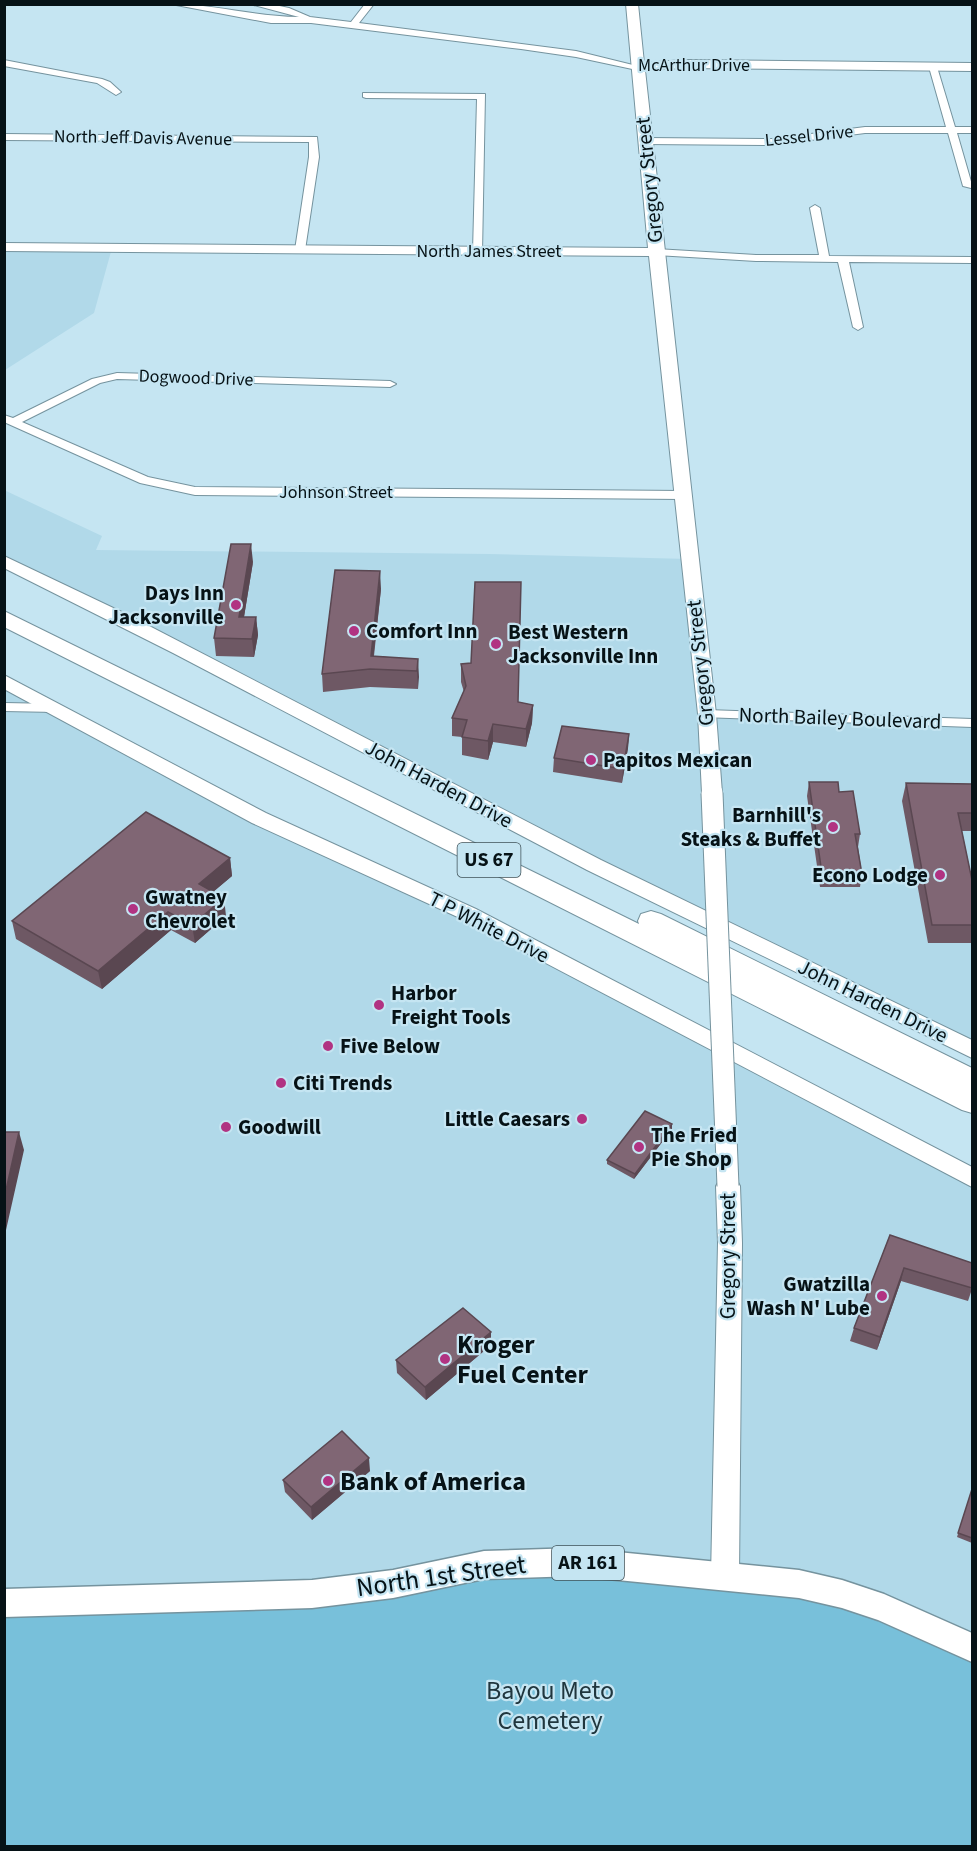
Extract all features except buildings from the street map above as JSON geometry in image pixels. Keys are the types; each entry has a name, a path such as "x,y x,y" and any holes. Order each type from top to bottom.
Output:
{"highway":[{"name":"US 67","path":"4,605 972,1081"},
{"name":"US 67","path":"4,618 972,1102"}],"main road":[{"name":"North 1st Street","path":"4,1603 312,1594 393,1584 471,1566 522,1562 577,1562 799,1584 842,1594 884,1608 972,1648"}],"street":[{"name":"McArthur Drive","path":"175,4 271,20 311,20 576,54 637,67 694,64 972,68"},
{"name":"McArthur Drive","path":"254,4 286,10 311,20"},
{"path":"353,25 370,4"},
{"name":"Gregory Street","path":"632,4 656,252 707,714 712,793 730,1243 725,1577"},
{"path":"4,63 99,81 107,84 116,92"},
{"path":"933,67 968,186"},
{"path":"366,94 482,96 478,251"},
{"name":"Lessel Drive","path":"645,141 772,142 865,130 972,130"},
{"name":"North Jeff Davis Avenue","path":"4,137 314,139 314,157 300,250"},
{"path":"815,208 825,259"},
{"name":"North James Street","path":"4,247 656,252 715,257 972,260"},
{"path":"843,259 858,327"},
{"name":"Dogwood Drive","path":"9,420 96,381 117,376 390,384"},
{"name":"Johnson Street","path":"9,420 144,480 195,490 682,495"},
{"name":"John Harden Drive","path":"4,561 260,689 472,803 672,905 972,1050"},
{"name":"T P White Drive","path":"4,681 259,818 470,915 972,1178"},
{"path":"4,707 56,708"},
{"name":"North Bailey Boulevard","path":"707,714 972,723"}],"shaded area":[{"path":"5,247 112,248 94,313 5,370"},
{"path":"4,490 102,536 96,550 489,554 689,559 707,714 972,723 972,1050 5,561"},
{"path":"4,683 415,890 972,1178 972,1648 912,1620 393,1584 5,1603"}],"green space":[{"name":"Bayou Meto Cemetery","path":"471,1566 799,1584 912,1620 972,1648 972,1846 5,1846 4,1623 10,1603 312,1594"}],"place":[{"name":"Days Inn Jacksonville","path":"236,605"},
{"name":"Comfort Inn","path":"354,631"},
{"name":"Best Western Jacksonville Inn","path":"496,644"},
{"name":"Papitos Mexican","path":"591,760"},
{"name":"Barnhill's Steaks & Buffet","path":"833,827"},
{"name":"Econo Lodge","path":"940,875"},
{"name":"Gwatney Chevrolet","path":"133,909"},
{"name":"Harbor Freight Tools","path":"379,1005"},
{"name":"Five Below","path":"328,1046"},
{"name":"Citi Trends","path":"281,1083"},
{"name":"Little Caesars","path":"582,1119"},
{"name":"Goodwill","path":"226,1127"},
{"name":"The Fried Pie Shop","path":"639,1147"},
{"name":"Gwatzilla Wash N' Lube","path":"882,1296"},
{"name":"Kroger Fuel Center","path":"445,1359"},
{"name":"Bank of America","path":"328,1481"}]}
